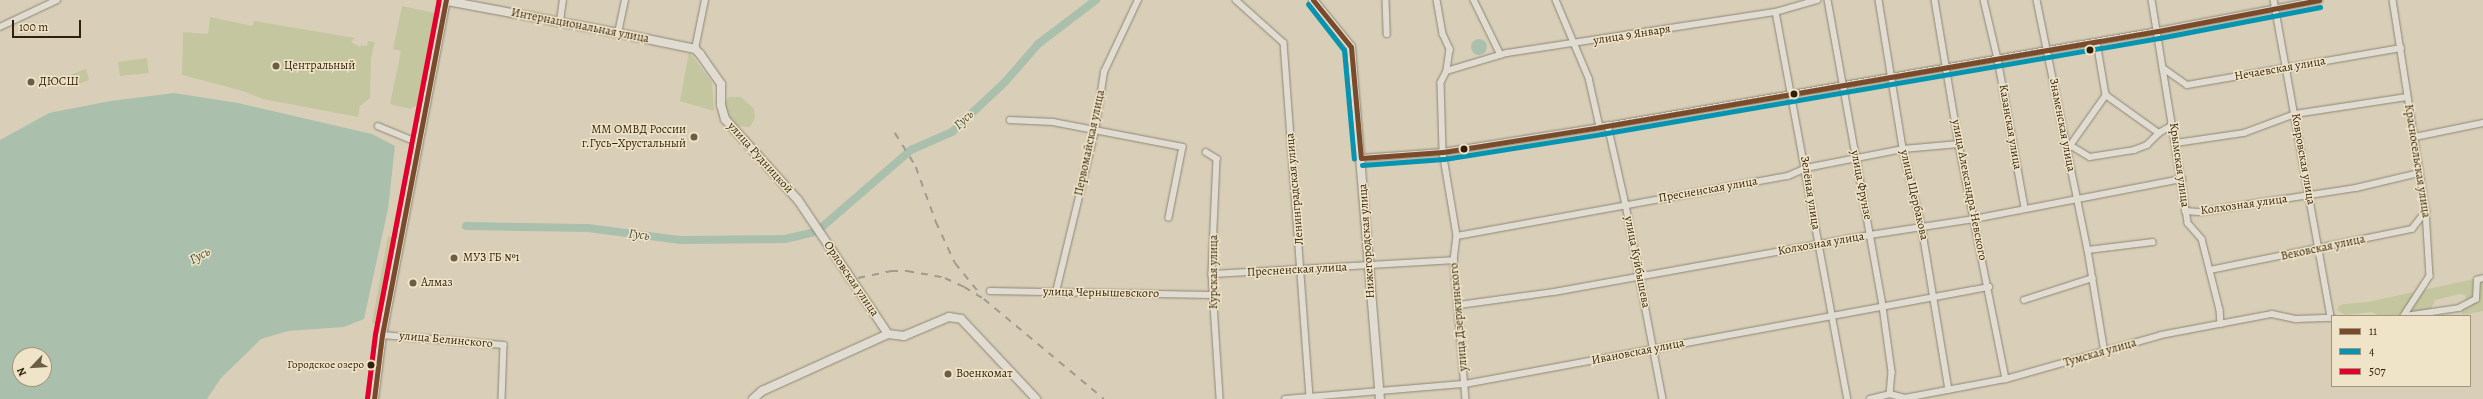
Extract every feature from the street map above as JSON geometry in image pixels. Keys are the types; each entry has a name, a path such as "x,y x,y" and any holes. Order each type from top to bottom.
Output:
{"street":[{"path":"0,27 57,0"},
{"path":"374,399 382,335 419,142 444,0"},
{"name":"Интернациональная улица","path":"444,0 618,32 695,50"},
{"path":"560,21 563,0"},
{"path":"618,32 625,0"},
{"path":"695,50 705,0"},
{"name":"Первомайская улица","path":"1056,292 1095,131 1104,72 1138,0"},
{"name":"Ленинградская улица","path":"1236,0 1284,43 1302,270 1310,398"},
{"name":"Нижегородская улица","path":"1313,0 1351,47 1380,395"},
{"path":"1386,0 1387,34"},
{"name":"улица Дзержинского","path":"1437,0 1443,34 1450,49 1447,71 1441,83 1443,152 1457,236 1454,260 1466,399"},
{"path":"1474,0 1501,55"},
{"path":"1556,0 1577,45 1589,78 1600,127"},
{"name":"улица 9 Января","path":"1447,71 1501,55 1577,45 1776,12 1817,0"},
{"name":"улица Фрунзе","path":"1828,0 1882,307 1892,372 1890,394"},
{"name":"улица Щербакова","path":"1879,0 1903,149 1922,227 1949,390"},
{"name":"улица Александра Невского","path":"1935,0 1959,144 1989,287 2006,379"},
{"name":"Казанская улица","path":"1984,0 1998,59 2024,208"},
{"name":"Знаменская улица","path":"2037,0 2066,151 2078,198 2105,353"},
{"name":"Крымская улица","path":"2152,0 2182,179 2185,211 2188,223 2202,239 2220,310 2221,324"},
{"name":"Ковровская улица","path":"2274,0 2295,114 2317,248 2331,318"},
{"path":"1361,158 1443,152 1608,126 1843,84 1892,77 1946,66 1998,59 2047,49 2097,42 2320,0"},
{"name":"Красносельская улица","path":"2393,0 2426,211 2430,276 2406,315"},
{"name":"Зелёная улица","path":"1776,12 1793,93 1848,399"},
{"path":"2097,42 2106,95 2159,133"},
{"name":"Нечаевская улица","path":"2163,68 2187,85 2401,48"},
{"name":"улица Рудницкой","path":"695,50 708,62 721,84 721,104 725,119 798,200 814,224"},
{"path":"2066,151 2106,95"},
{"path":"2176,144 2244,133 2295,114 2408,97"},
{"path":"1010,120 1053,122 1183,147 1168,218"},
{"path":"2415,137 2483,124"},
{"path":"2070,145 2090,158 2134,150 2147,145 2159,133 2173,125"},
{"path":"378,126 419,142"},
{"name":"улица Куйбышева","path":"1608,126 1626,205 1639,277 1655,349 1663,399"},
{"name":"Пресненская улица","path":"1457,236 1788,176 1806,168 1903,149 1959,144"},
{"name":"Курская улица","path":"1206,152 1217,159 1212,295 1220,399"},
{"name":"Колхозная улица","path":"2185,211 2199,212 2363,187 2419,173"},
{"name":"Колхозная улица","path":"1458,305 1639,277 1870,235 1974,219 2024,208 2182,179"},
{"name":"Вековская улица","path":"2210,270 2412,230 2426,211"},
{"name":"Орловская улица","path":"814,224 888,334"},
{"path":"2088,250 2153,242"},
{"name":"Пресненская улица","path":"1212,274 1369,267 1454,260"},
{"path":"2024,300 2092,278"},
{"path":"2412,315 2459,308 2476,299 2476,280 2483,278"},
{"name":"Ивановская улица","path":"1285,399 1380,395 1464,384 1989,287"},
{"name":"улица Чернышевского","path":"990,291 1212,295"},
{"name":"Тумская улица","path":"1870,399 1890,394 1905,398 2006,379 2105,353 2161,335 2272,314 2296,319 2331,318"},
{"path":"753,399 762,391 888,334 904,336 949,317 961,318 1036,399"},
{"name":"улица Белинского","path":"382,335 504,345 502,399"}],"shaded area":[{"path":"402,6 435,13 417,105 410,109 390,104 401,51 393,49"},
{"name":"Центральный","path":"210,17 252,26 254,21 355,38 351,42 360,47 361,45 367,46 368,41 375,42 371,58 370,98 360,106 358,117 263,99 243,91 182,75 183,32 208,34"},
{"path":"689,52 712,82 714,111 680,101"},
{"path":"147,58 149,73 120,76 118,62"},
{"path":"86,69 89,80 73,86 70,75"},
{"path":"729,97 741,97 754,109 755,118 750,127 736,126 726,110 726,101"},
{"path":"388,236 392,237 379,324 372,323"},
{"path":"2483,277 2483,311 2463,315 2461,309 2466,299 2465,295 2460,294 2435,300 2428,315 2378,315 2372,312 2345,315 2337,310 2339,306 2343,304 2368,302"}],"water":[{"path":"1479,39 1486,44 1487,47 1482,54 1479,55 1472,50 1471,47 1476,40"},
{"path":"174,93 238,103 372,134 395,146 388,209 364,319 344,327 288,331 261,339 221,378 207,399 0,399 0,140 49,113 110,101"}],"waterway":[{"name":"Гусь","path":"822,227 911,150 952,132 1005,82 1038,44 1096,0"},
{"name":"Гусь","path":"466,226 588,228 681,240 785,239 812,233"}],"railway":[{"path":"895,133 916,167 936,222 955,263 980,294"},
{"path":"858,278 891,271 907,271 945,278 964,287 984,299 1104,399"}],"transit line":[{"name":"507","path":"367,398 375,334 439,0"},
{"name":"11","path":"374,399 382,335 446,0"},
{"name":"11","path":"1313,0 1351,47 1361,158"},
{"name":"11","path":"1361,158 1443,152 1600,127 2158,31 2319,0"},
{"name":"4","path":"1308,4 1344,50 1354,159"},
{"name":"4","path":"1362,165 1444,159 1601,134 2159,38 2320,7"}],"place":[{"name":"Центральный","path":"276,66"},
{"name":"ДЮСШ","path":"31,82"},
{"name":"ММ ОМВД России г.Гусь–Хрустальный","path":"694,137"},
{"name":"МУЗ ГБ №1","path":"454,258"},
{"name":"Алмаз","path":"413,283"},
{"name":"Городское озеро","path":"371,365"},
{"name":"Военкомат","path":"948,374"}]}
